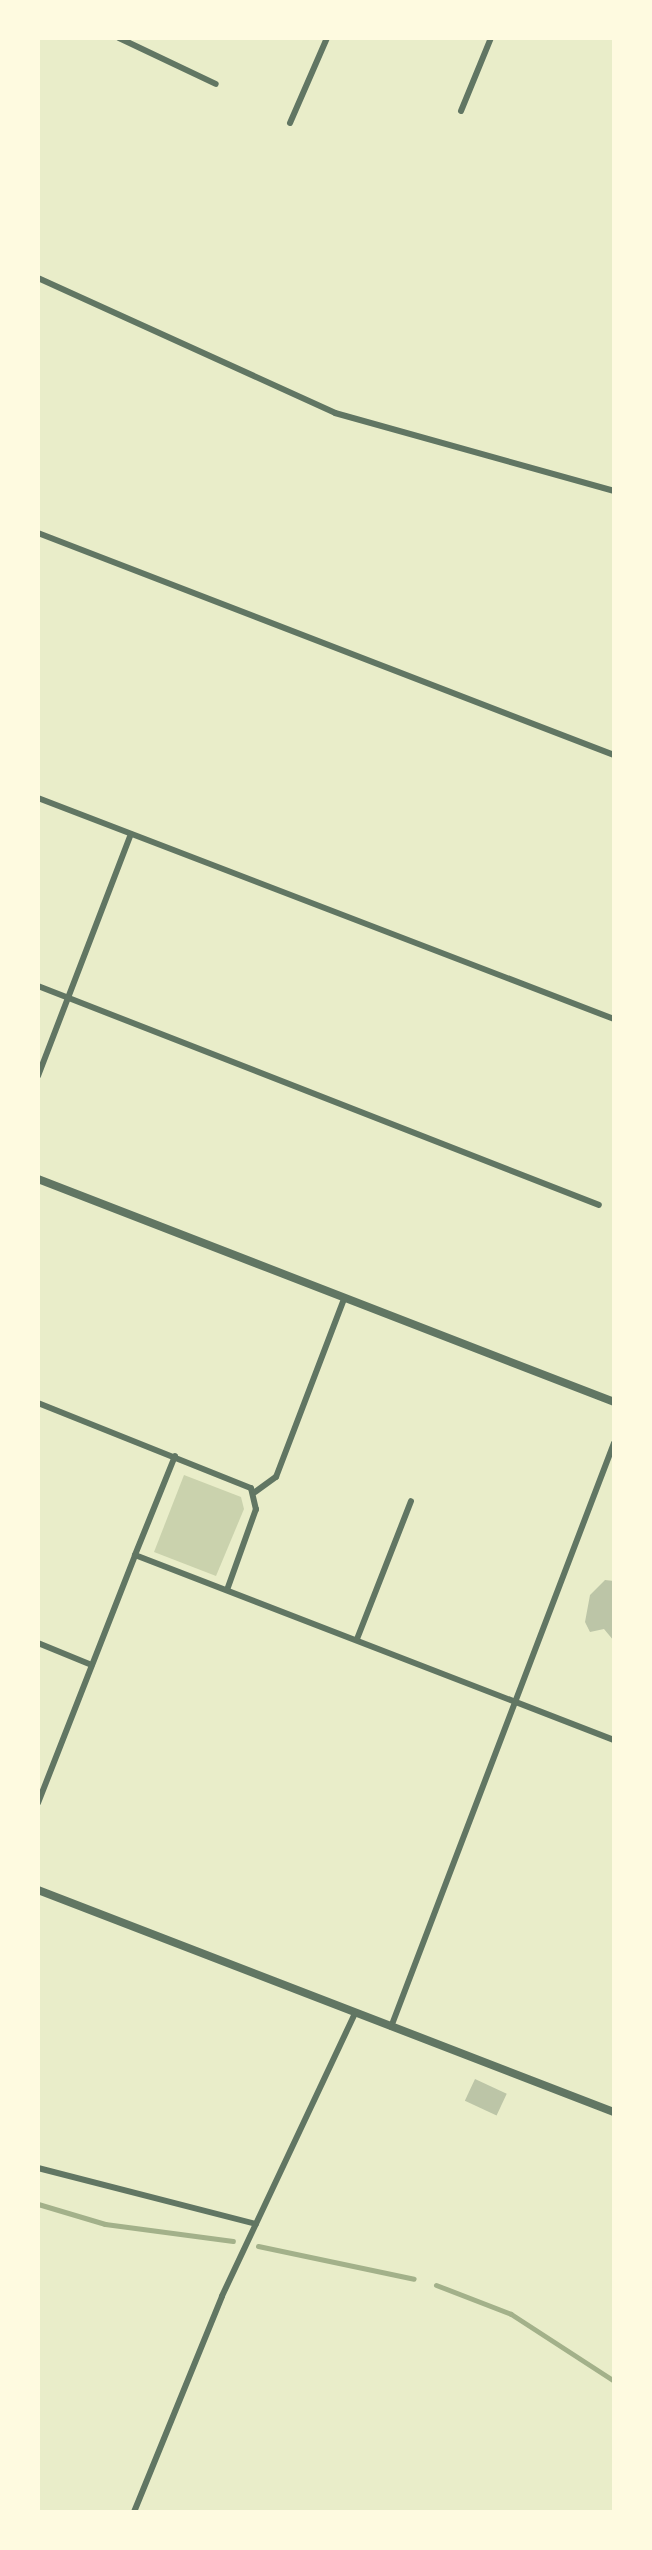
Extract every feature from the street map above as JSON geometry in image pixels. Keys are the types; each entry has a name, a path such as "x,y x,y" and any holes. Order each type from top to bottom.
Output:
{"street":[{"path":"119,38 216,84"},
{"path":"290,123 327,38"},
{"path":"461,111 491,38"},
{"path":"38,278 335,413 614,491"},
{"path":"38,533 614,755"},
{"path":"38,798 614,1019"},
{"path":"38,1076 131,834"},
{"path":"38,986 599,1205"},
{"path":"38,1179 614,1402"},
{"path":"255,1492 276,1477 344,1299"},
{"path":"38,1403 245,1483 255,1492 256,1509 227,1590"},
{"path":"391,2027 614,1443"},
{"path":"38,1803 175,1456"},
{"path":"357,1639 411,1501"},
{"path":"135,1555 614,1740"},
{"path":"38,1643 92,1665"},
{"path":"38,1890 614,2112"},
{"path":"134,2512 256,2224 355,2013"},
{"path":"38,2168 256,2224"}],"green space":[{"path":"184,1475 241,1497 244,1509 216,1576 154,1552"}],"building":[{"path":"605,1580 614,1581 614,1641 604,1629 590,1632 585,1622 590,1595"},
{"path":"475,2079 507,2094 497,2116 465,2101"}],"waterway":[{"path":"38,2204 105,2224 233,2241"},
{"path":"258,2246 414,2279"},
{"path":"436,2285 511,2314 614,2381"}]}
